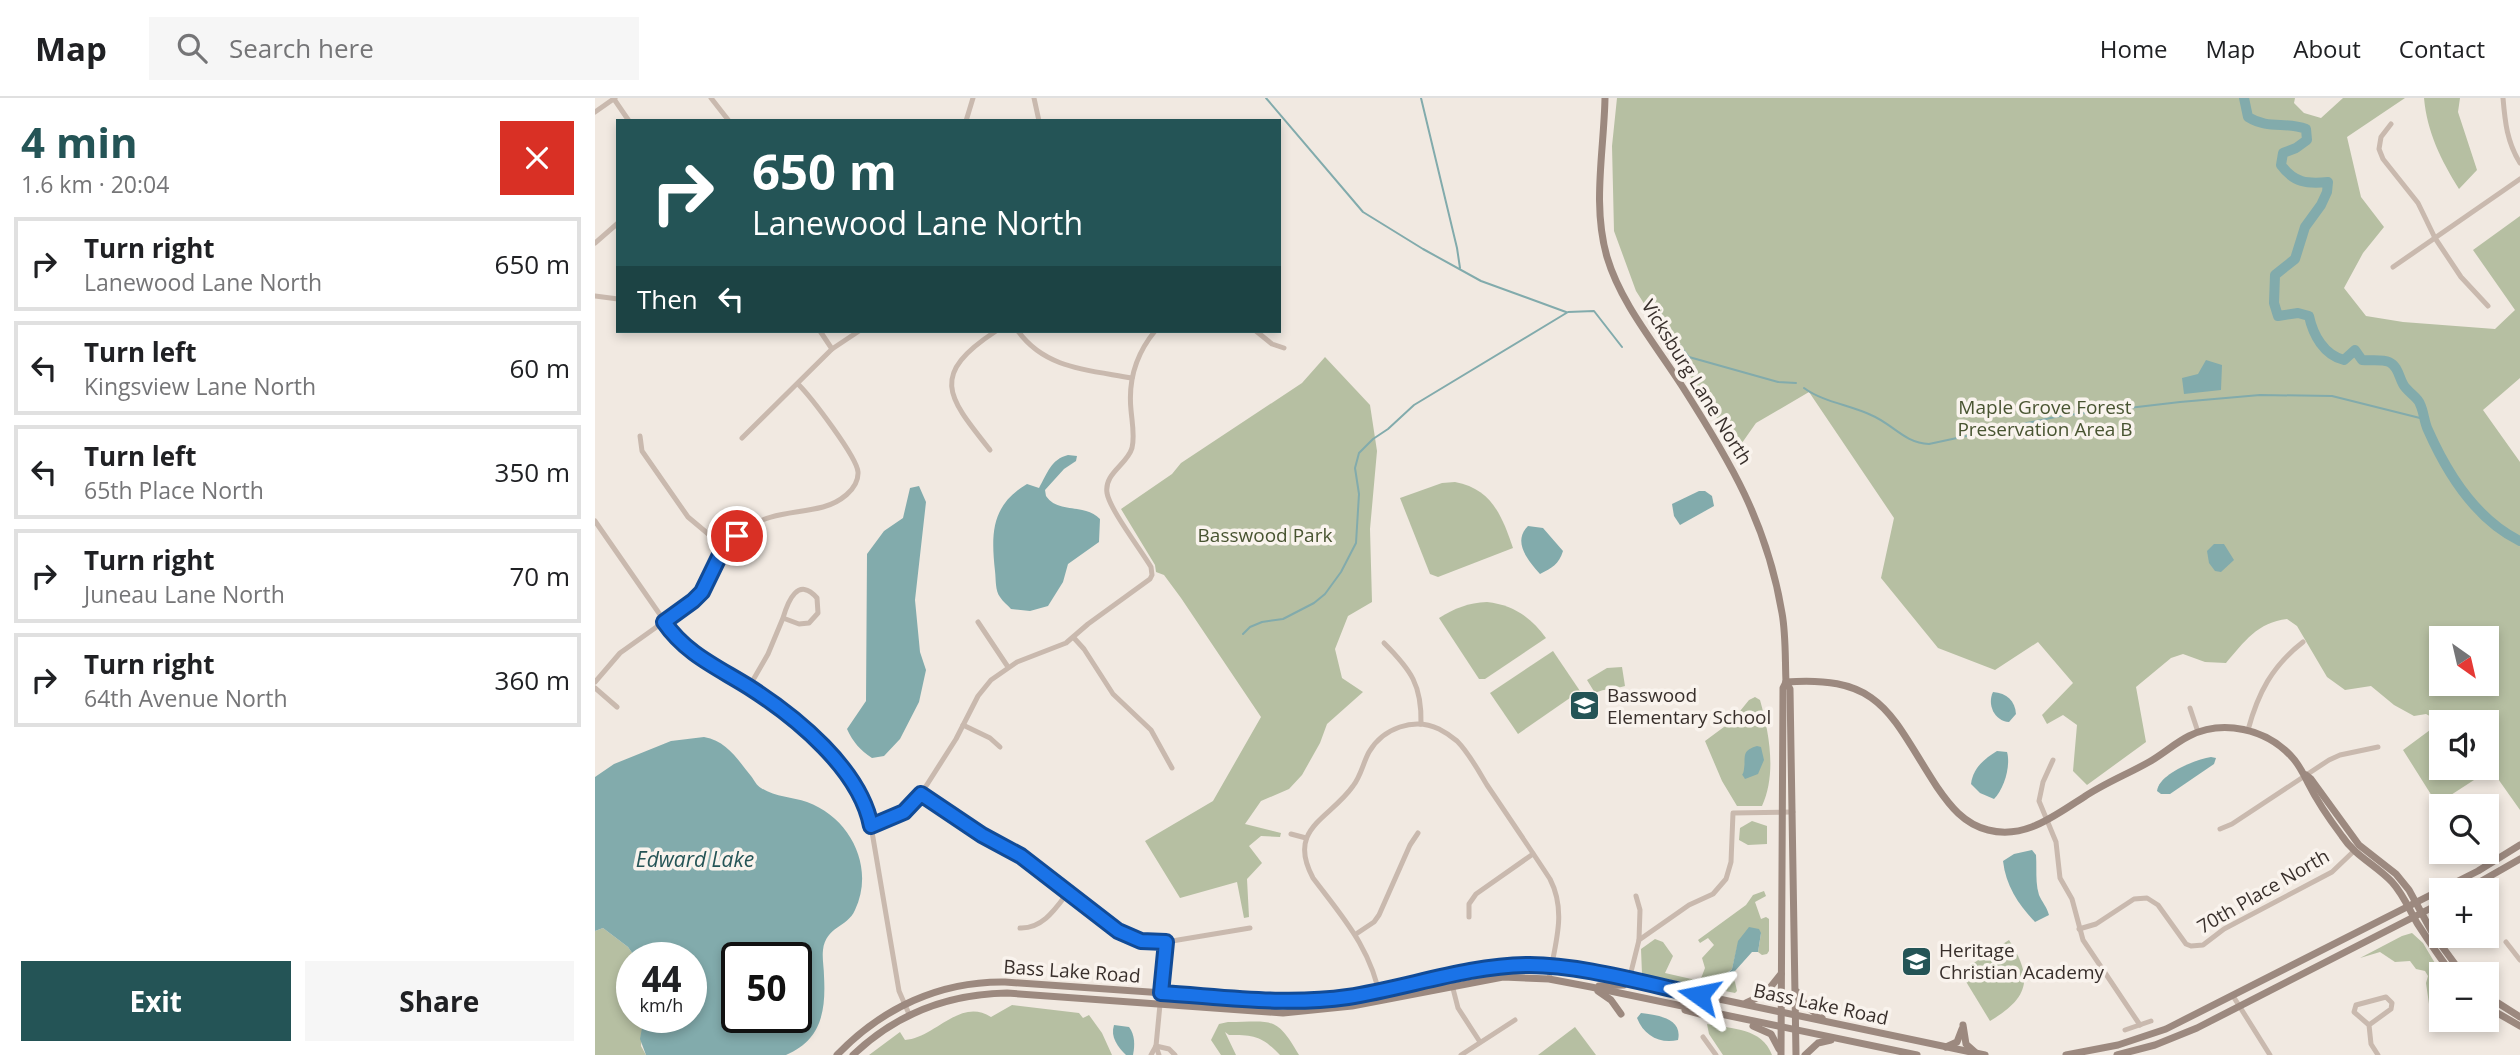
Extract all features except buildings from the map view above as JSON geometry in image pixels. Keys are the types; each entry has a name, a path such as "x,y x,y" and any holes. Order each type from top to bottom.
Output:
{"main road":[{"name":"Vicksburg Lane North","path":"1605,98 1600,206 1606,255 1619,286 1726,456 1757,520 1770,557 1782,615 1786,682 1790,689 1796,1055"},
{"name":"Vicksburg Lane North","path":"1781,1055 1781,812 1783,688 1786,682"},
{"path":"1786,682 1838,682 1855,687 1873,698 1891,716 1945,800 1954,810 1987,830 2011,832 2047,821 2106,783 2153,760 2198,732 2220,728 2248,730 2282,747 2305,775 2312,779 2357,848 2392,883 2409,906 2444,962"},
{"path":"2066,1055 2104,1049 2147,1037 2186,1020 2496,861 2520,845"},
{"path":"2357,848 2396,874 2417,902 2433,934 2453,962"},
{"path":"2487,878 2520,859"},
{"path":"2117,1055 2158,1044 2185,1033 2429,909"},
{"name":"Bass Lake Road","path":"837,1055 862,1031 904,1003 934,992 989,981 1280,1001 1345,997 1509,965 1551,966 1629,980 1985,1055"},
{"path":"1743,1004 1765,994 1781,973"},
{"name":"Bass Lake Road","path":"853,1055 875,1035 909,1014 960,997 995,993 1283,1013 1335,1009 1503,977 1549,979 1917,1055"},
{"path":"1591,987 1624,985 1629,980"},
{"path":"1591,987 1611,1000 1621,1014"},
{"path":"1796,989 1806,1006 1825,1021"},
{"path":"1668,1004 1693,1013 1759,1027 1774,1038 1781,1055"},
{"path":"2499,1004 2520,1017"},
{"path":"2499,1014 2520,1026"},
{"path":"1945,1048 1957,1042 1963,1025 1966,1044 1979,1054"},
{"path":"1805,1055 1825,1040 1845,1040"}],"street":[{"path":"595,111 614,98 628,119"},
{"path":"711,98 727,119"},
{"path":"967,119 973,98"},
{"path":"1034,98 1039,119"},
{"path":"2503,98 2506,131 2520,163"},
{"path":"2391,124 2381,137 2379,149 2383,159 2423,209 2435,238 2461,277 2488,306"},
{"path":"2393,267 2520,179"},
{"path":"595,243 616,225"},
{"path":"595,296 616,299"},
{"path":"821,333 832,349"},
{"path":"742,438 832,349 856,333"},
{"path":"990,450 957,407 953,397 952,378 965,353 993,333"},
{"path":"1021,333 1034,350 1056,363 1132,378"},
{"path":"871,826 904,812 921,794 985,687 1008,667 1028,657 1058,648 1074,638 1088,624 1147,583 1152,575 1151,567 1108,497 1107,483 1128,456 1133,441 1130,404 1132,378 1142,349 1154,333"},
{"path":"1258,333 1272,344 1284,348"},
{"path":"595,682 620,653 702,592 725,548 737,536 771,516 826,506 848,493 857,482 854,460 798,384"},
{"path":"640,436 642,451 680,507 725,548"},
{"path":"595,521 679,642 789,714 848,774 863,799 871,826 899,992 909,1014"},
{"path":"749,687 763,663 791,597 799,590 807,590 817,598 818,612 809,623 799,624 783,618"},
{"path":"978,622 1008,667"},
{"path":"1074,638 1113,694 1151,730 1173,768"},
{"path":"2248,730 2255,704 2269,675 2288,653 2303,642"},
{"path":"1384,643 1417,685 1421,702 1421,724"},
{"path":"595,688 617,708"},
{"path":"2190,708 2198,732"},
{"path":"1381,1001 1374,970 1356,934 1308,869 1304,848 1314,823 1354,786 1377,742 1396,729 1421,724 1447,733 1461,746 1550,878 1559,901 1560,921 1549,979"},
{"path":"963,725 990,738 1000,747"},
{"path":"2220,829 2340,755 2378,747"},
{"path":"2053,760 2040,793 2041,809 2056,842 2058,872 2072,899 2083,940 2140,1025"},
{"path":"921,794 982,835 1021,856 1129,937 1154,943 1250,928"},
{"path":"1639,940 1689,905 1713,894 1726,879 1731,862 1733,813 1793,811"},
{"path":"1291,834 1306,838"},
{"path":"1356,934 1374,922 1379,915 1417,834"},
{"name":"70th Place North","path":"2079,929 2096,924 2134,899 2147,898 2158,905 2186,944 2203,945 2224,929 2332,872 2357,848"},
{"path":"1469,917 1469,904 1476,894 1533,854"},
{"path":"1020,928 1034,927 1042,922 1069,891"},
{"path":"1629,980 1639,940 1640,910 1636,897"},
{"path":"1151,1055 1156,1046 1166,942"},
{"path":"2506,942 2520,960"},
{"path":"1450,976 1458,1008 1480,1042"},
{"path":"2233,996 2268,1054"},
{"path":"2369,1025 2391,1009 2392,1003 2389,999 2386,997 2356,1005 2354,1012 2369,1025 2371,1044 2378,1055"},
{"path":"1461,1055 1515,1020"},
{"path":"2125,1030 2151,1021"},
{"path":"1703,1037 1716,1055"},
{"path":"1156,1046 1159,1055"},
{"path":"1156,1046 1169,1049 1175,1055"}],"green space":[{"name":"Maple Grove Forest Preservation Area B","path":"1617,98 2295,98 2294,103 2304,113 2321,118 2343,98 2405,98 2347,137 2361,197 2384,227 2363,253 2344,288 2366,316 2403,322 2495,329 2515,310 2473,250 2520,216 2520,378 2483,410 2520,462 2520,810 2499,780 2499,710 2429,710 2429,716 2414,716 2394,705 2371,686 2345,690 2327,677 2297,626 2287,619 2260,629 2226,663 2205,662 2183,654 2171,658 2136,687 2146,742 2087,785 2073,771 2077,725 2063,715 2047,724 2042,715 2073,683 2038,642 1995,670 1938,648 1881,578 1894,518 1809,392 1756,423 1737,450 1636,291 1614,231 1612,146"},
{"path":"2424,98 2460,98 2458,112 2477,170 2459,189 2436,145"},
{"name":"Basswood Park","path":"1325,357 1370,405 1377,451 1370,529 1372,602 1348,616 1335,649 1342,678 1363,692 1327,724 1302,775 1289,789 1261,801 1245,824 1281,833 1280,837 1261,836 1249,846 1262,863 1247,879 1249,917 1244,918 1237,882 1180,898 1145,841 1213,801 1261,717 1181,598 1164,575 1156,572 1155,565 1121,509 1172,474 1181,463 1302,383"},
{"path":"1455,482 1478,491 1487,498 1500,515 1513,548 1438,577 1430,574 1400,498 1442,483"},
{"path":"1487,602 1521,613 1546,638 1485,679 1479,679 1439,618 1462,607"},
{"path":"1553,651 1580,691 1518,734 1490,693"},
{"path":"1622,667 1625,686 1595,693 1587,680 1607,668"},
{"path":"1755,697 1760,700 1770,753 1767,794 1762,806 1737,806 1722,781 1705,741 1732,721 1749,700"},
{"path":"2429,731 2429,780 2474,780 2452,794 2431,794 2403,750"},
{"path":"1752,821 1767,826 1767,844 1748,845 1739,840 1740,828"},
{"path":"1764,891 1766,896 1755,902 1761,919 1769,919 1769,951 1762,955 1758,952 1761,933 1737,948 1732,969 1721,978 1724,980 1730,976 1735,982 1735,993 1642,974 1641,949 1655,939 1663,942 1673,956 1665,973 1700,981 1705,968 1702,958 1714,945 1708,938 1700,943 1698,940 1746,905 1753,895"},
{"path":"603,928 621,942 616,942 616,1033 642,1033 641,1046 646,1055 595,1055 595,931"},
{"path":"2412,933 2423,943 2434,962 2429,962 2429,1004 2426,983 2428,976 2425,971 2416,969 2410,961 2395,962 2380,952 2360,958"},
{"path":"2009,940 2022,965 2023,986 2013,1004 1990,1021 1962,975 1963,970"},
{"path":"1012,1005 1079,1013 1083,1018 1089,1015 1102,1033 1112,1055 869,1055 900,1032 905,1040 916,1038 958,1015 980,1012 991,1017"},
{"path":"1264,1022 1278,1027 1299,1055 1280,1055 1257,1038 1229,1035 1225,1032 1236,1055 1221,1055 1211,1040 1219,1024"},
{"path":"1707,1024 1754,1035 1761,1039 1772,1055 1723,1055 1709,1034"},
{"path":"1575,1027 1596,1055 1538,1055"}],"water":[{"path":"2206,360 2222,365 2221,390 2184,394 2182,378 2198,374"},
{"path":"1068,455 1077,456 1076,461 1064,469 1045,490 1046,496 1057,505 1087,511 1100,519 1099,542 1068,564 1063,582 1048,606 1030,611 1011,609 1001,599 996,588 993,545 1000,511 1015,492 1027,484 1039,488 1053,464"},
{"path":"919,486 926,502 915,600 920,652 926,670 919,702 900,739 884,756 872,758 857,745 847,729 866,701 867,554 884,531 903,518 910,488"},
{"path":"1699,491 1705,491 1712,496 1714,506 1680,525 1674,516 1672,504"},
{"path":"1528,526 1543,528 1563,551 1555,565 1540,574 1523,551 1521,538"},
{"path":"2214,544 2224,544 2234,560 2221,572 2215,571 2209,563 2207,551"},
{"path":"1993,692 2006,696 2014,705 2016,714 2009,722 1999,719 1993,711"},
{"name":"Edward Lake","path":"704,737 712,739 736,757 760,787 823,810 847,832 860,862 860,894 851,916 828,936 825,942 822,1013 814,1033 798,1049 786,1055 646,1055 640,1039 641,1033 707,1033 707,942 621,942 603,928 595,931 595,777 614,764 671,741"},
{"path":"1757,746 1761,747 1764,760 1758,774 1745,779 1742,775 1745,754"},
{"path":"1997,751 2007,752 2008,764 2004,783 1994,799 1980,793 1971,784 1980,764"},
{"path":"2211,757 2216,758 2214,764 2170,794 2157,791 2170,774"},
{"path":"2032,850 2036,855 2039,895 2049,915 2035,922 2014,894 2003,861 2014,854"},
{"path":"1749,927 1759,929 1761,933 1758,952 1752,952 1735,971 1720,981 1732,969 1738,941"},
{"path":"1641,1013 1673,1022 1679,1033 1678,1040 1659,1040 1648,1034 1637,1018"},
{"path":"1114,1025 1129,1027 1131,1030 1134,1040 1133,1055 1126,1055 1118,1045 1113,1034"}],"waterway":[{"path":"1266,98 1363,212 1481,281 1566,312"},
{"path":"1421,98 1460,268"},
{"path":"2244,98 2248,117 2263,123 2306,129 2307,140 2283,153 2281,165 2296,179 2314,183 2328,182 2321,205 2305,227 2295,259 2275,275 2274,303 2278,316 2298,313 2309,316 2313,330 2325,349 2344,360 2355,350 2362,360 2392,364 2405,387 2419,401 2427,427 2444,463 2465,494 2490,521 2520,541"},
{"path":"1243,634 1250,627 1262,622 1283,619 1314,603 1325,594 1341,572 1356,543 1359,494 1355,468 1359,453 1414,405 1568,312 1594,311 1622,347"},
{"path":"1664,325 1689,357 1778,382 1796,383"},
{"path":"1804,388 1820,397 1871,415 1905,437 1929,444 2060,416 2260,395 2332,396 2424,419"}],"place":[{"name":"Basswood Elementary School","path":"1584,706"},
{"name":"Heritage Christian Academy","path":"1916,961"}],"route":[{"path":"737,536 719,557 702,592 664,622 679,642 779,706 798,722 848,774 859,790 871,826 904,812 921,794 982,835 1021,856 1118,931 1141,941 1166,942 1161,993 1303,1001 1364,994 1509,965 1543,965 1699,995"}]}
